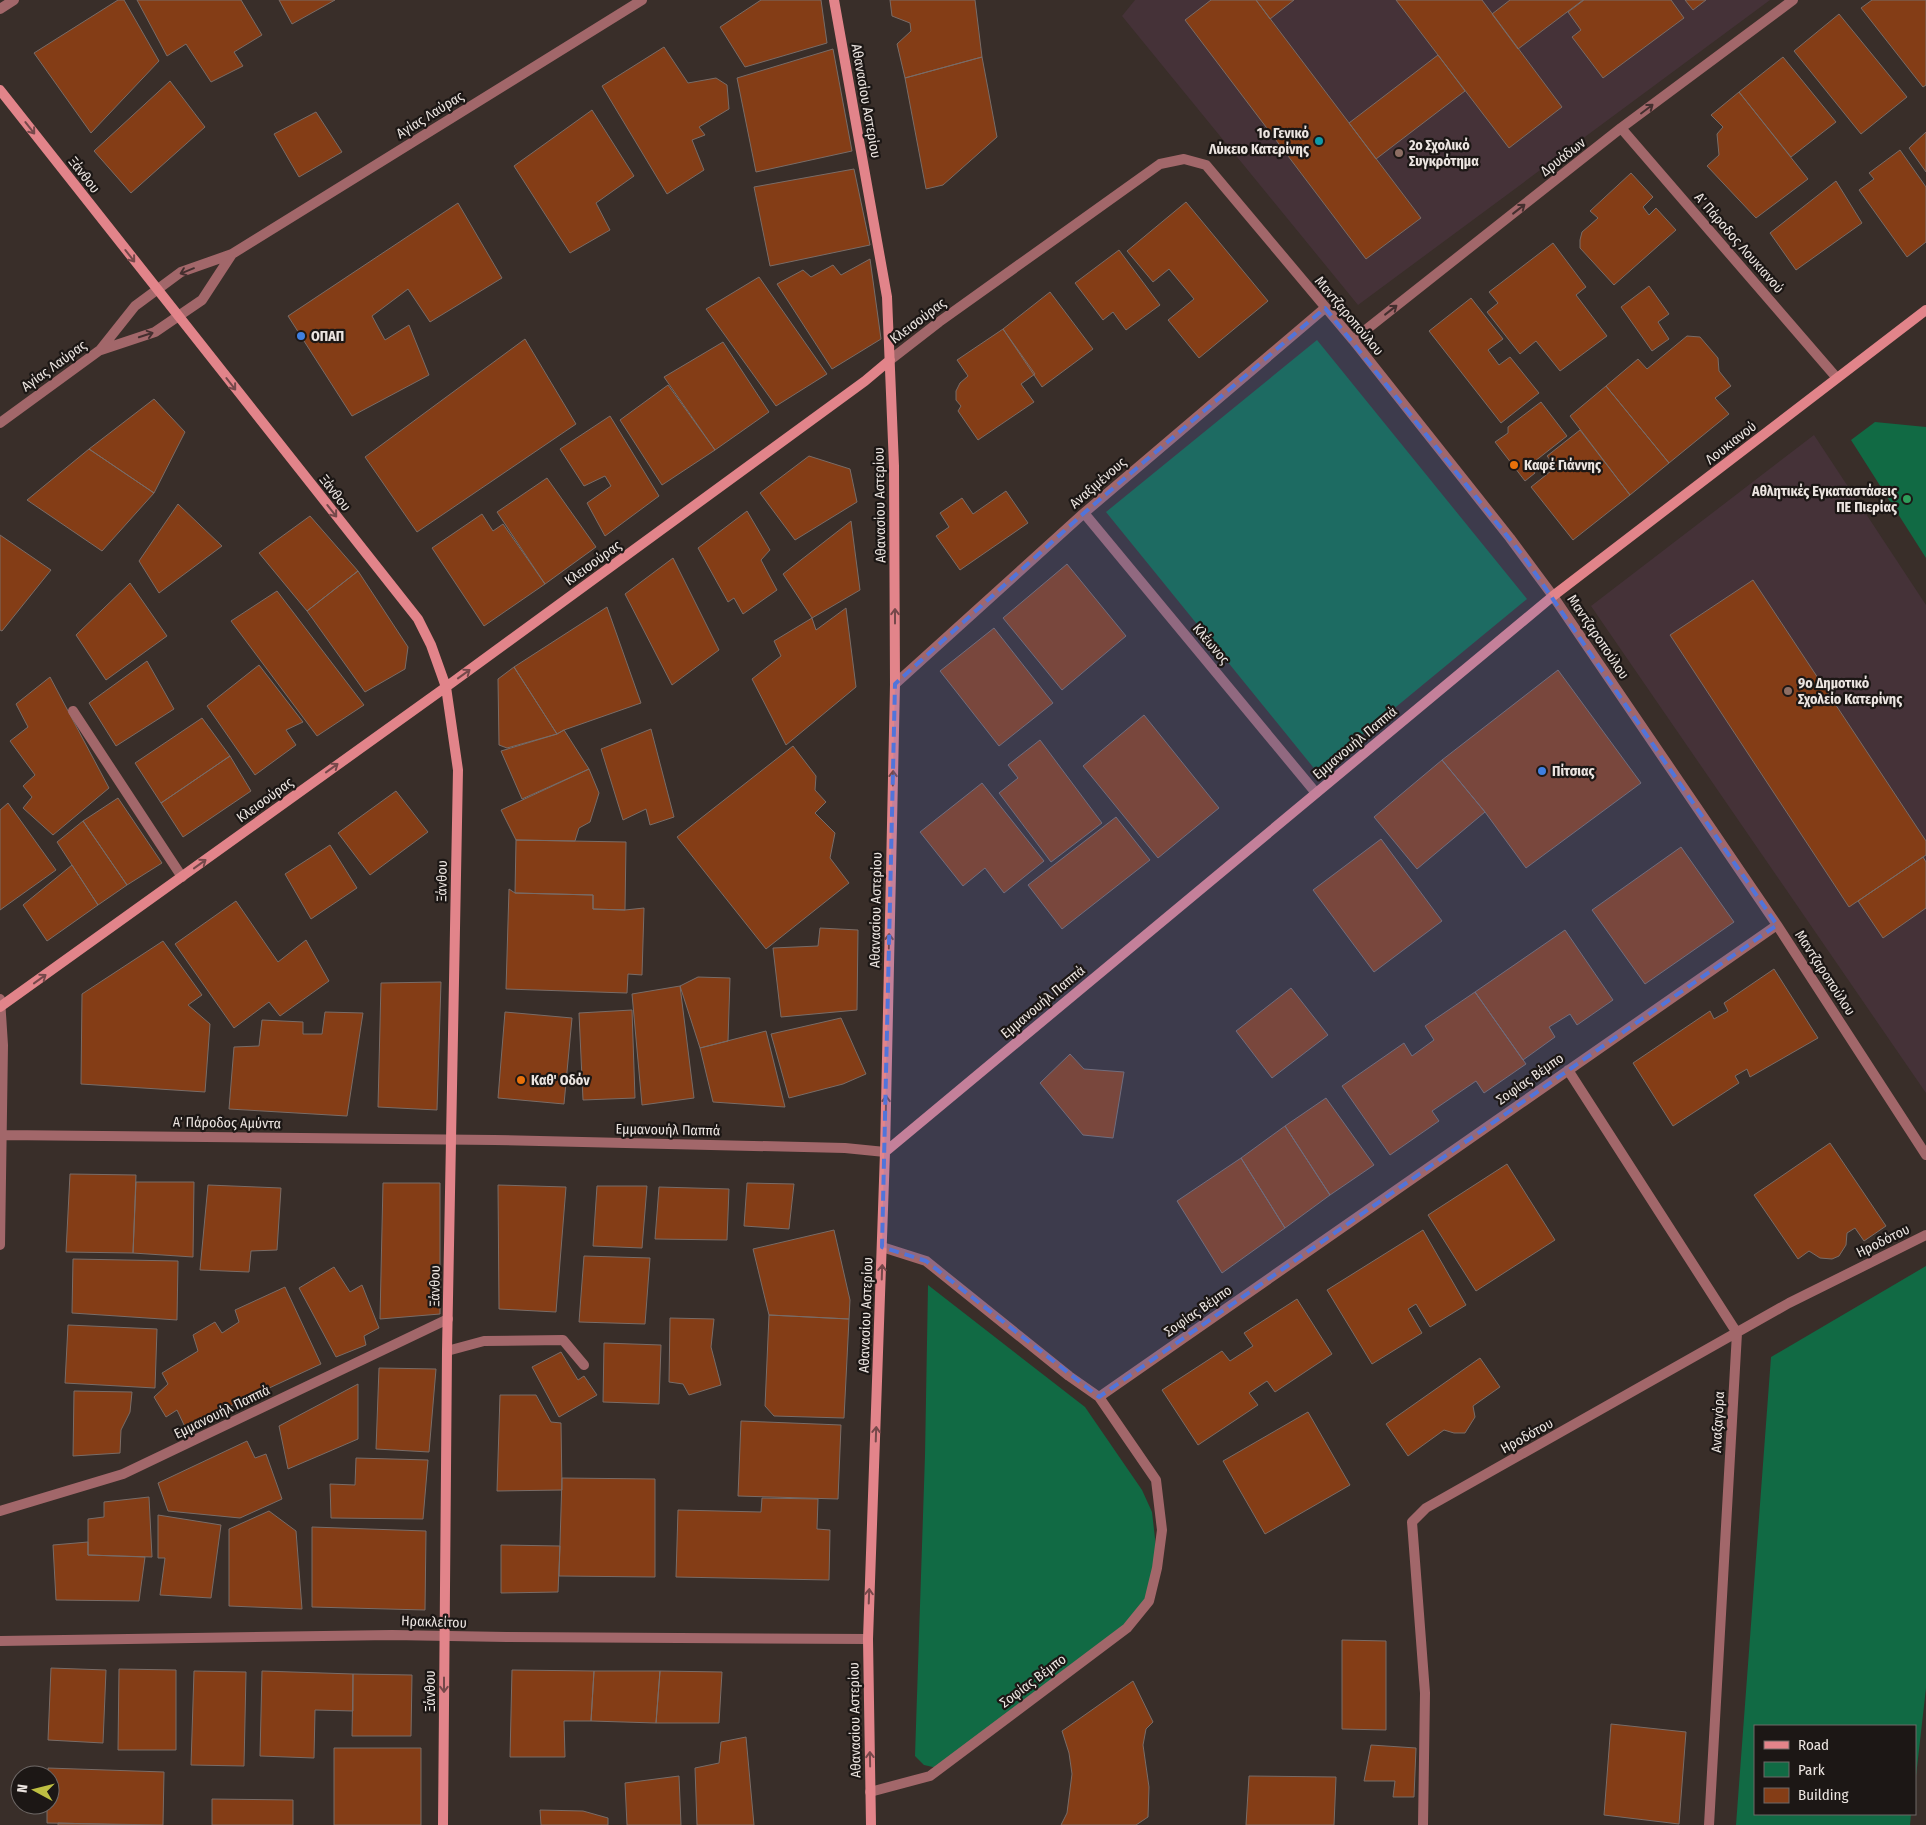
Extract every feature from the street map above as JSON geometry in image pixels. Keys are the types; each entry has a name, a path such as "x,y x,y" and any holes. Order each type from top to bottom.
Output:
{"street":[{"path":"0,9 14,0"},
{"name":"Αγίας Λαύρας","path":"0,423 100,350 136,306 181,272 232,254 642,0"},
{"name":"Αθανασίου Αστερίου","path":"834,0 887,297 894,466 895,684 885,1152 868,1639 871,1825"},
{"name":"Δρυάδων","path":"1353,340 1621,128 1793,0"},
{"name":"Ξάνθου","path":"0,90 156,290 418,619 431,645 446,687 458,770 447,1351 443,1825"},
{"name":"Α΄ Πάροδος Λουκιανού","path":"1621,128 1836,377"},
{"name":"Κλεισούρας","path":"0,1004 182,877 446,687 865,382 939,322 1160,164 1184,159 1206,166"},
{"name":"Μαντζαροπούλου","path":"1206,166 1324,308 1353,340 1510,538 1553,596 1777,925 1926,1154"},
{"name":"Αγίας Λαύρας","path":"100,350 155,332 202,300 232,254"},
{"name":"Αναξιμένους","path":"895,684 1084,513 1324,308"},
{"name":"Λουκιανού","path":"1553,596 1714,474 1836,377 1926,310"},
{"name":"Κλέωνος","path":"1084,513 1316,794"},
{"name":"Εμμανουήλ Παππά","path":"452,1139 845,1148 885,1152 1553,596"},
{"path":"73,711 182,877"},
{"name":"Σοφίας Βέμπο","path":"870,1792 930,1776 1127,1628 1149,1601 1158,1568 1162,1530 1156,1480 1100,1397 1777,925"},
{"path":"0,1004 2,1135 0,1246"},
{"path":"1568,1070 1737,1334"},
{"name":"Α΄ Πάροδος Αμύντα","path":"2,1135 452,1139"},
{"name":"Ηροδότου","path":"1423,1825 1425,1693 1412,1522 1426,1508 1789,1303 1926,1235"},
{"path":"882,1248 926,1261 1069,1376 1100,1397"},
{"name":"Εμμανουήλ Παππά","path":"0,1511 123,1474 448,1319"},
{"name":"Αναξαγόρα","path":"1709,1825 1737,1334"},
{"path":"447,1351 484,1341 563,1340 584,1365"},
{"name":"Ηρακλείτου","path":"0,1641 392,1634 868,1639"}],"highlighted area":[{"path":"1325,308 1524,557 1777,925 1099,1397 926,1261 882,1247 895,684 1084,513"}],"shaded area":[{"name":"2ο Σχολικό Συγκρότημα","path":"1135,0 1770,0 1358,305 1122,16"},
{"name":"9ο Δημοτικό Σχολείο Κατερίνης","path":"1814,435 1926,605 1926,1093 1591,606"}],"green space":[{"path":"1317,340 1527,599 1317,772 1106,512"},
{"name":"Αθλητικές Εγκαταστάσεις ΠΕ Πιερίας","path":"1875,422 1926,427 1926,558 1851,440"},
{"path":"1926,1266 1926,1688 1916,1776 1916,1725 1754,1725 1754,1815 1911,1815 1910,1825 1736,1825 1771,1357"},
{"path":"928,1285 1085,1407 1142,1490 1152,1512 1156,1547 1154,1583 1137,1618 937,1768 924,1765 915,1756 925,1455"}],"building":[{"path":"118,0 124,0 159,61 91,133 34,53"},
{"path":"137,0 241,0 262,35 234,52 243,66 211,82 186,44 167,56"},
{"path":"279,0 335,0 292,24"},
{"path":"761,0 821,0 827,43 745,67 720,27"},
{"path":"890,0 975,0 982,57 905,78 897,44 911,31 910,23 892,16"},
{"name":"1ο Γενικό Λύκειο Κατερίνης","path":"1211,0 1256,0 1421,218 1366,259 1185,20"},
{"path":"1256,0 1294,0 1270,19"},
{"path":"1396,0 1482,0 1562,107 1509,148"},
{"path":"1510,0 1583,0 1518,49 1492,14"},
{"path":"1584,0 1671,0 1684,18 1603,78 1572,37 1581,30 1568,12"},
{"path":"1685,0 1706,0 1693,10"},
{"path":"1872,0 1926,0 1926,85 1923,87 1861,8"},
{"path":"1839,14 1907,97 1861,134 1794,51"},
{"path":"664,47 688,83 716,78 727,85 729,109 699,127 705,135 692,140 704,170 667,194 602,86"},
{"path":"833,49 852,151 756,172 737,78"},
{"path":"1438,55 1465,91 1376,159 1349,123"},
{"path":"982,57 997,137 943,185 926,189 905,78"},
{"path":"1783,57 1836,122 1791,157 1739,92"},
{"path":"170,81 205,127 131,193 94,151"},
{"path":"1739,92 1808,179 1756,218 1707,166 1719,155 1717,134 1723,127 1711,115"},
{"path":"592,110 634,176 596,203 610,230 570,253 514,166"},
{"path":"316,112 342,152 299,177 274,134"},
{"path":"1926,132 1926,172 1909,148"},
{"path":"1900,150 1926,187 1926,242 1907,257 1859,190 1874,179 1869,173"},
{"path":"854,169 870,245 770,266 754,187"},
{"path":"1631,173 1653,197 1643,207 1649,215 1656,208 1676,230 1614,285 1580,248 1580,240 1582,232 1598,218 1590,211"},
{"path":"1836,181 1862,223 1796,270 1770,233"},
{"path":"1186,202 1268,301 1199,358 1168,320 1194,299 1169,269 1153,282 1127,251"},
{"path":"458,203 502,278 430,322 408,289 372,316 385,340 409,325 429,375 352,416 288,316"},
{"path":"1553,243 1586,287 1576,295 1607,336 1560,371 1536,341 1520,354 1487,312 1498,303 1489,292"},
{"path":"1119,250 1160,305 1126,330 1113,312 1103,320 1075,283"},
{"path":"870,259 881,339 832,369 777,284 803,270 811,277 833,265 841,275"},
{"path":"759,277 827,374 776,406 706,309"},
{"path":"1649,286 1669,314 1658,322 1669,339 1652,351 1621,307"},
{"path":"1050,292 1093,349 1042,387 1003,329"},
{"path":"1471,298 1503,339 1488,350 1499,365 1510,357 1539,393 1501,423 1429,331"},
{"path":"1003,329 1035,374 1021,384 1034,402 978,440 958,411 961,406 956,400 956,391 960,383 968,376 957,360"},
{"path":"1687,336 1700,337 1718,358 1719,371 1731,386 1715,398 1729,414 1669,463 1606,386 1638,359 1647,369"},
{"path":"525,339 576,424 417,532 365,457"},
{"path":"723,342 769,412 715,450 664,377"},
{"path":"668,385 715,450 662,485 620,420"},
{"path":"1606,386 1669,463 1630,495 1570,416"},
{"path":"154,399 185,432 154,493 89,449"},
{"path":"1541,402 1567,436 1530,465 1535,473 1525,481 1495,442 1508,433 1508,427"},
{"path":"610,416 659,496 605,536 587,503 611,486 605,476 584,486 560,449"},
{"path":"1580,430 1630,495 1573,540 1531,487 1556,467 1547,456"},
{"path":"89,449 154,493 102,551 27,500"},
{"path":"809,456 850,469 857,502 795,540 760,493"},
{"path":"547,478 596,547 545,584 497,512"},
{"path":"1006,491 1028,523 960,570 936,536 949,527 940,513 962,498 973,514"},
{"path":"178,504 222,546 159,593 139,561"},
{"path":"747,511 770,550 761,560 777,590 743,614 734,598 728,602 698,548"},
{"path":"482,514 493,531 503,524 545,584 484,626 432,548"},
{"path":"310,516 358,571 307,611 259,553"},
{"path":"851,521 860,590 812,618 783,574"},
{"path":"0,535 51,570 2,631 0,630"},
{"path":"673,558 719,650 672,685 625,594"},
{"path":"1067,564 1126,636 1062,690 1003,618"},
{"path":"358,571 408,647 405,669 365,692 307,611"},
{"path":"1753,580 1926,841 1926,855 1849,907 1670,635"},
{"path":"130,583 167,636 106,680 76,635"},
{"path":"277,591 364,705 317,736 231,621"},
{"path":"607,607 641,703 557,734 514,667"},
{"path":"846,608 856,687 786,745 752,679 781,656 774,641 812,618 816,630"},
{"path":"994,628 1053,703 999,746 940,671"},
{"path":"147,661 174,709 116,746 89,703"},
{"path":"259,665 303,722 286,730 296,745 255,775 207,706"},
{"path":"514,667 557,734 507,748 499,745 498,679"},
{"name":"Πίτσιας","path":"1558,670 1641,783 1526,868 1485,812 1442,760"},
{"path":"50,677 109,788 53,835 23,808 32,797 23,786 35,775 10,741 28,727 16,704"},
{"path":"1144,715 1219,808 1158,858 1083,766"},
{"path":"202,718 230,756 161,803 135,763"},
{"path":"651,729 674,817 650,825 646,809 623,820 601,749"},
{"path":"564,730 589,769 522,799 501,751 557,734"},
{"path":"1040,740 1102,823 1051,862 999,793 1018,778 1008,765"},
{"path":"793,746 816,776 815,790 826,802 815,813 835,833 830,858 849,883 766,949 677,837"},
{"path":"230,756 251,791 183,837 161,803"},
{"path":"1442,760 1485,812 1417,869 1374,817"},
{"path":"589,769 599,793 590,822 579,828 575,841 516,840 501,810"},
{"path":"982,783 1044,861 1004,893 985,868 963,886 920,832"},
{"path":"396,791 428,832 370,875 338,833"},
{"path":"118,798 162,863 127,885 83,821"},
{"path":"8,803 56,870 0,910 0,810"},
{"path":"1116,817 1150,860 1062,929 1028,885"},
{"path":"83,821 127,885 98,905 57,842"},
{"path":"1381,839 1442,921 1374,972 1313,890"},
{"path":"516,840 626,842 625,910 593,909 593,895 515,893"},
{"path":"330,845 357,888 311,919 285,874"},
{"path":"1681,847 1734,922 1645,984 1592,910"},
{"path":"1923,857 1926,862 1926,908 1883,938 1858,901"},
{"path":"72,865 98,905 47,941 23,905"},
{"path":"509,889 515,893 593,895 593,909 625,910 644,908 642,975 628,974 627,993 506,989"},
{"path":"236,901 278,962 306,940 329,981 280,1016 269,1002 234,1028 175,944"},
{"path":"820,928 858,930 857,1010 781,1017 773,948 818,946"},
{"path":"1565,930 1613,1000 1577,1025 1570,1014 1549,1027 1555,1037 1523,1060 1475,992"},
{"path":"163,941 202,995 188,1005 210,1024 205,1092 81,1084 82,994"},
{"path":"1774,969 1818,1038 1750,1077 1747,1069 1735,1076 1739,1083 1673,1126 1633,1063 1710,1011 1714,1019 1728,1011 1724,1003"},
{"path":"698,977 730,978 728,1041 700,1048 680,986"},
{"path":"441,982 437,1110 378,1107 381,983"},
{"path":"680,986 694,1098 642,1105 632,994"},
{"path":"1291,988 1328,1035 1272,1078 1236,1031"},
{"path":"1475,992 1526,1064 1484,1093 1476,1081 1432,1111 1439,1121 1390,1155 1342,1086 1404,1043 1412,1056 1434,1040 1425,1026"},
{"path":"632,1010 635,1098 583,1100 579,1013"},
{"path":"325,1012 363,1013 347,1116 229,1109 234,1047 259,1046 262,1020 303,1022 303,1034 322,1034"},
{"path":"505,1012 572,1018 564,1104 498,1098"},
{"path":"841,1018 866,1074 843,1084 789,1098 771,1034"},
{"path":"766,1031 785,1107 713,1102 700,1048"},
{"path":"1070,1054 1084,1069 1124,1072 1113,1138 1083,1135 1040,1083"},
{"path":"1326,1098 1374,1165 1330,1195 1285,1126"},
{"path":"1285,1126 1330,1195 1285,1228 1241,1158"},
{"path":"1830,1143 1886,1226 1864,1241 1855,1228 1847,1233 1846,1245 1839,1256 1832,1259 1820,1258 1809,1251 1798,1259 1754,1195"},
{"path":"1241,1158 1285,1228 1222,1273 1177,1201"},
{"path":"1507,1164 1555,1240 1476,1291 1428,1215"},
{"path":"70,1174 136,1175 133,1253 66,1252"},
{"path":"136,1182 194,1182 193,1257 133,1253"},
{"path":"383,1183 440,1183 440,1314 380,1319"},
{"path":"747,1183 794,1184 789,1229 744,1226"},
{"path":"208,1185 281,1188 277,1250 251,1251 249,1272 200,1270"},
{"path":"498,1185 566,1187 556,1312 499,1309"},
{"path":"597,1186 647,1186 642,1248 593,1246"},
{"path":"659,1187 729,1189 727,1240 655,1239"},
{"path":"834,1230 850,1300 849,1319 769,1315 753,1249"},
{"path":"1423,1230 1466,1305 1430,1327 1416,1304 1408,1309 1422,1333 1372,1364 1327,1290"},
{"path":"584,1256 650,1258 645,1324 579,1322"},
{"path":"73,1259 178,1261 177,1320 72,1313"},
{"path":"334,1267 350,1292 362,1285 379,1328 364,1336 366,1345 336,1357 299,1288"},
{"path":"285,1287 321,1364 185,1427 177,1410 166,1417 154,1397 168,1384 162,1373 198,1351 193,1335 215,1322 222,1333 239,1322 235,1310"},
{"path":"1297,1299 1332,1354 1275,1392 1267,1381 1249,1393 1258,1405 1198,1445 1162,1390 1222,1351 1230,1361 1253,1346 1244,1333"},
{"path":"769,1315 849,1319 844,1418 774,1416 765,1406"},
{"path":"670,1318 714,1319 711,1347 721,1385 689,1395 683,1384 669,1382"},
{"path":"68,1325 157,1329 155,1388 65,1383"},
{"path":"604,1343 661,1345 659,1404 603,1402"},
{"path":"561,1352 578,1380 584,1376 597,1395 559,1417 532,1367"},
{"path":"1480,1358 1500,1387 1473,1406 1475,1417 1465,1433 1454,1433 1444,1430 1408,1456 1386,1424"},
{"path":"379,1368 436,1369 429,1452 376,1449"},
{"path":"358,1384 358,1439 288,1469 279,1426"},
{"path":"74,1391 132,1392 130,1412 121,1430 120,1453 73,1456"},
{"path":"500,1395 536,1395 551,1422 561,1423 562,1490 497,1491"},
{"path":"1308,1412 1350,1485 1265,1534 1223,1461"},
{"path":"741,1421 841,1425 838,1499 738,1496"},
{"path":"247,1441 255,1458 266,1454 282,1499 240,1518 168,1511 158,1483"},
{"path":"356,1458 428,1460 423,1519 331,1518 330,1484 355,1485"},
{"path":"562,1478 655,1479 655,1577 559,1576"},
{"path":"149,1497 152,1557 88,1555 88,1519 104,1517 104,1502"},
{"path":"762,1498 818,1499 817,1529 830,1530 829,1580 676,1577 678,1510 761,1512"},
{"path":"269,1511 296,1531 302,1609 229,1606 229,1529"},
{"path":"158,1515 221,1525 211,1598 160,1595 165,1558 158,1558"},
{"path":"312,1527 426,1531 425,1610 312,1607"},
{"path":"88,1542 88,1555 145,1557 139,1601 56,1600 53,1545"},
{"path":"501,1545 560,1546 558,1592 501,1593"},
{"path":"1342,1640 1386,1641 1386,1730 1342,1729"},
{"path":"51,1668 106,1670 103,1743 48,1740"},
{"path":"119,1669 176,1670 176,1750 118,1750"},
{"path":"512,1670 594,1671 591,1721 564,1721 565,1757 510,1757"},
{"path":"194,1671 246,1672 244,1766 191,1765"},
{"path":"262,1671 353,1674 353,1711 315,1710 314,1758 260,1756"},
{"path":"594,1671 660,1671 656,1723 591,1721"},
{"path":"660,1671 722,1672 719,1723 656,1723"},
{"path":"353,1674 412,1675 411,1736 352,1736"},
{"path":"1133,1681 1153,1722 1146,1729 1143,1745 1149,1787 1148,1817 1136,1825 1061,1825 1067,1813 1072,1774 1069,1753 1062,1731"},
{"path":"1611,1724 1686,1732 1679,1824 1604,1815"},
{"path":"746,1737 754,1825 697,1825 695,1768 719,1763 721,1742"},
{"path":"1371,1745 1416,1748 1414,1797 1393,1797 1395,1781 1364,1781"},
{"path":"334,1748 421,1748 421,1825 334,1825"},
{"path":"60,1768 164,1772 163,1825 47,1823 47,1815 60,1815"},
{"path":"679,1776 681,1825 627,1825 625,1783"},
{"path":"1249,1776 1336,1777 1334,1825 1246,1825"},
{"path":"212,1799 293,1800 293,1825 212,1825"},
{"path":"540,1810 583,1811 608,1818 608,1825 541,1825"},
{"path":"58,1823 132,1825 58,1825"}],"place":[{"name":"1ο Γενικό Λύκειο Κατερίνης","path":"1319,141"},
{"name":"2ο Σχολικό Συγκρότημα","path":"1399,153"},
{"name":"ΟΠΑΠ","path":"301,336"},
{"name":"Καφέ Γιάννης","path":"1514,465"},
{"name":"Αθλητικές Εγκαταστάσεις ΠΕ Πιερίας","path":"1907,499"},
{"name":"9ο Δημοτικό Σχολείο Κατερίνης","path":"1788,691"},
{"name":"Πίτσιας","path":"1542,771"},
{"name":"Καθ' Οδόν","path":"521,1080"}]}
